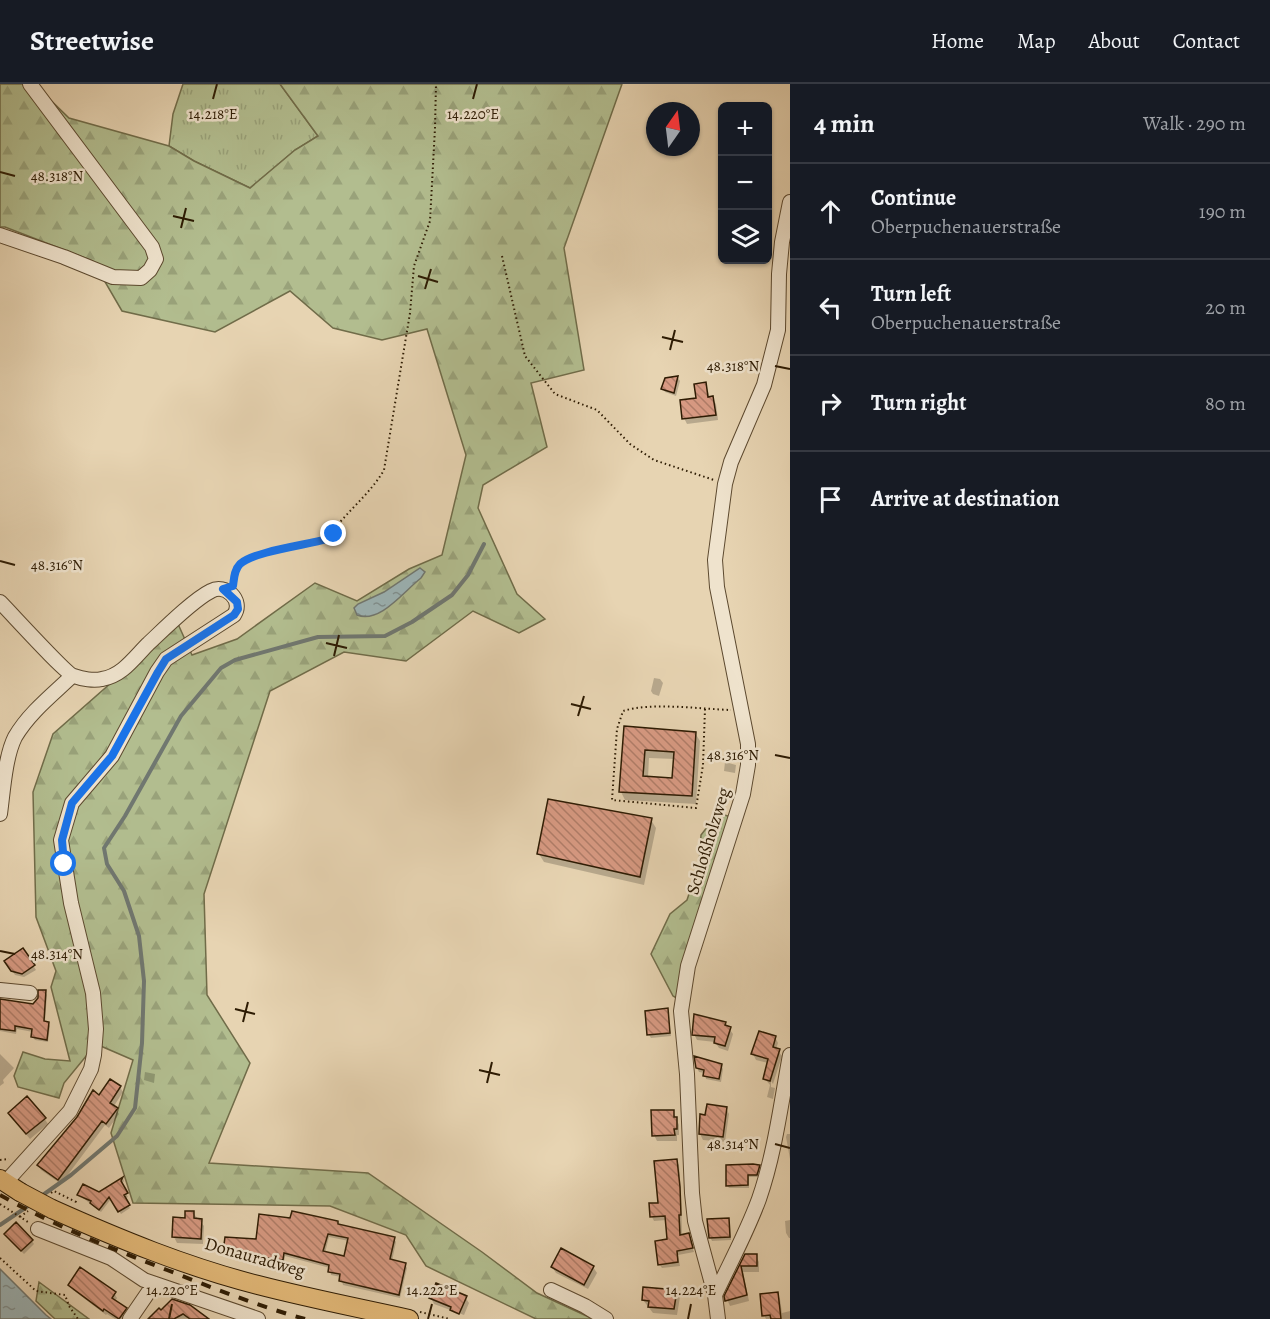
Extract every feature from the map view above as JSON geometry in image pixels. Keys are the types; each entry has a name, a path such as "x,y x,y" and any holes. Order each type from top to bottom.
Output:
{"main road":[{"path":"8,1185 58,1201 152,1251 203,1268 257,1285 412,1315"}],"street":[{"path":"0,235 113,277 141,278 150,270 156,259 152,247 30,84"},
{"name":"Schloßholzweg","path":"718,1319 715,1295 695,1221 681,1011 688,966 742,794 748,765 748,744 717,587 715,560 725,484 731,462 764,385 778,330 782,242 790,202"},
{"path":"0,602 72,676 100,680 116,675 179,616 213,590 223,589 237,602 238,609 234,615 166,659 112,756 72,803 62,840 71,903 93,993 96,1029 94,1055 82,1090 70,1111 8,1185"},
{"path":"0,814 14,739 29,717 72,676"},
{"path":"0,990 30,993"},
{"path":"715,1295 759,1197 786,1104 790,1055"},
{"path":"38,1229 111,1258 144,1280 258,1319"},
{"path":"130,1319 154,1284"},
{"path":"551,1290 606,1319"}],"path":[{"path":"223,589 233,586 234,575 239,565 253,557 327,539 334,534 338,524 378,480 384,470 410,313 414,266 430,222 436,84"},
{"path":"502,256 525,356 555,394 597,410 630,444 654,460 725,484"},
{"path":"705,709 703,765 696,808 612,800 617,729 624,711 637,707 705,709 742,711"},
{"path":"58,1201 76,1202"},
{"path":"58,1201 76,1207"},
{"path":"0,1204 20,1217"},
{"path":"0,1258 36,1291 65,1295 78,1319"},
{"path":"412,1315 450,1319"}],"green space":[{"path":"0,84 34,84 69,118 169,146 194,161 250,188 295,150 318,136 280,84 622,84 564,248 584,370 531,383 547,447 483,485 478,508 517,594 545,619 519,633 473,611 406,661 344,652 270,691 204,894 207,995 250,1063 209,1163 368,1173 537,1293 593,1319 536,1319 426,1266 406,1235 330,1206 133,1203 111,1133 133,1060 96,1044 64,1083 59,1098 18,1087 14,1076 23,1052 45,1059 70,1061 51,987 56,971 36,917 33,792 53,734 178,624 192,655 237,639 315,583 357,601 409,569 442,555 466,455 427,329 382,340 333,328 290,291 215,332 122,311 93,261 0,227"},
{"path":"183,84 280,84 318,136 295,150 250,188 194,161 169,146 173,114"},
{"path":"718,813 731,817 680,1000 673,996 651,954 670,914 687,900 699,864 701,835"},
{"path":"39,1282 89,1319 55,1319 36,1301"}],"water":[{"path":"420,568 425,572 421,578 383,611 366,617 357,615 354,608 358,604 384,592"},
{"path":"0,1269 46,1315 51,1319 0,1319"}],"building":[{"path":"678,376 674,393 661,389 665,378"},
{"path":"706,382 708,397 713,396 716,415 682,419 680,400 696,398 694,384"},
{"path":"624,726 696,732 692,796 619,792","holes":["645,750 674,752 672,778 643,776"]},
{"path":"548,799 652,818 640,877 537,854"},
{"path":"23,948 35,965 22,974 11,971 4,961"},
{"path":"38,990 46,990 44,1021 49,1022 47,1040 31,1037 32,1029 15,1026 15,1031 0,1029 0,999 33,1004 38,998"},
{"path":"668,1008 670,1033 647,1035 645,1011"},
{"path":"694,1014 726,1022 725,1025 731,1027 725,1046 714,1043 715,1037 692,1035"},
{"path":"759,1031 776,1036 773,1047 780,1049 770,1081 763,1079 768,1059 751,1054"},
{"path":"694,1056 722,1064 719,1079 703,1076 704,1070 696,1068"},
{"path":"110,1079 121,1086 110,1103 118,1108 106,1124 102,1121 58,1180 37,1165 77,1117 93,1090 99,1095"},
{"path":"27,1096 46,1118 26,1134 8,1113"},
{"path":"707,1104 727,1107 723,1137 699,1134 700,1114 705,1115"},
{"path":"651,1110 674,1110 674,1117 677,1117 675,1135 652,1136"},
{"path":"677,1159 680,1187 680,1235 689,1233 693,1248 677,1251 678,1262 658,1265 655,1241 667,1239 665,1216 650,1217 649,1203 658,1203 654,1161"},
{"path":"726,1165 760,1165 757,1175 748,1175 748,1185 726,1186"},
{"path":"123,1177 121,1181 128,1193 124,1195 130,1205 118,1212 109,1197 99,1210 90,1203 91,1201 77,1195 83,1184 99,1192"},
{"path":"185,1211 194,1211 194,1218 202,1219 201,1239 172,1237 173,1217 185,1218"},
{"path":"292,1211 395,1237 390,1259 406,1263 399,1295 339,1281 340,1274 328,1272 329,1265 284,1253 283,1260 268,1258 268,1262 245,1259 245,1256 223,1252 225,1237 256,1239 259,1214 290,1218","holes":["328,1234 348,1238 344,1256 323,1251"]},
{"path":"729,1218 730,1237 709,1238 707,1219"},
{"path":"16,1222 33,1240 21,1251 4,1234"},
{"path":"561,1248 594,1266 584,1285 551,1267"},
{"path":"745,1254 757,1254 757,1266 741,1266 747,1295 725,1301 724,1296"},
{"path":"80,1267 116,1292 112,1298 127,1308 119,1319 104,1309 103,1311 68,1285"},
{"path":"436,1283 467,1296 459,1314 450,1310 451,1307 429,1298"},
{"path":"643,1287 677,1290 674,1309 648,1307 649,1301 642,1300"},
{"path":"778,1292 781,1319 771,1319 770,1315 762,1316 760,1294"},
{"path":"172,1299 190,1305 209,1319 190,1319 183,1314 174,1319 148,1319"}],"waterway":[{"path":"40,1197 71,1175 117,1136 135,1108 142,1043 144,981 139,936 124,891 107,864 104,848 125,816 181,716 221,668 235,660 318,637 385,636 412,622 452,595 468,575 484,544"},
{"path":"0,1225 31,1204"}],"railway":[{"path":"0,1195 61,1226 124,1253 236,1296 305,1319"}],"route":[{"path":"64,864 62,840 72,803 112,756 166,659 234,615 238,609 237,602 223,589 232,588 234,575 239,565 253,557 327,539 334,534"}]}
